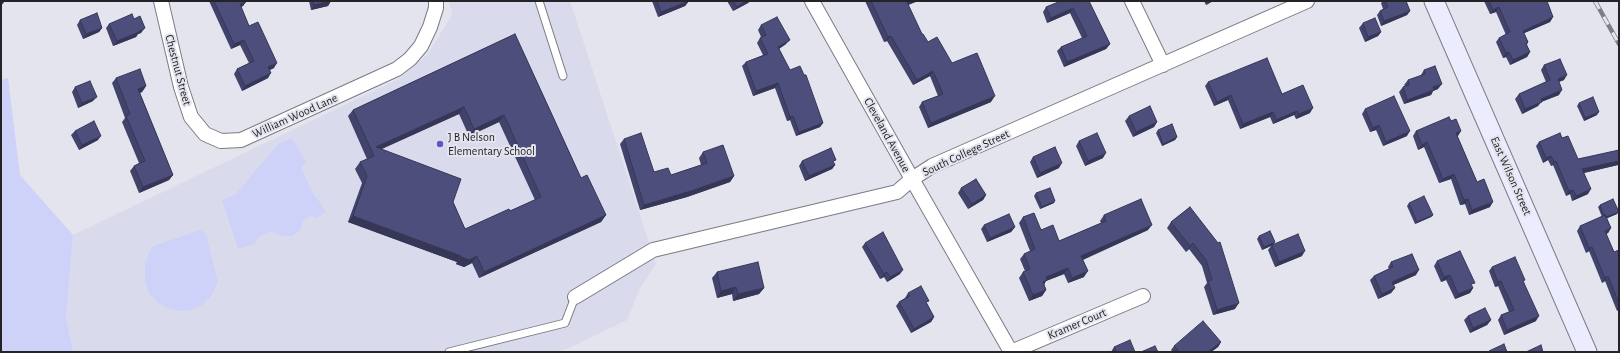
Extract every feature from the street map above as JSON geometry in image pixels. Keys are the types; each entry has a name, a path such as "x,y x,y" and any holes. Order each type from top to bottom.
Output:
{"street":[{"name":"Chestnut Street","path":"161,1 181,87 191,117 205,134"},
{"name":"William Wood Lane","path":"205,134 221,141 241,140 398,69 410,59 421,46 430,27 436,8 436,1"},
{"name":"Cleveland Avenue","path":"812,1 912,180 1011,352"},
{"path":"1132,1 1163,65"},
{"name":"South College Street","path":"575,297 653,250 897,192 932,166 1307,1"},
{"name":"East Wilson Street","path":"1434,1 1587,352"},
{"name":"Kramer Court","path":"1011,352 1143,296"}],"lane":[{"path":"539,1 563,76"},
{"path":"450,352 565,323 575,297"}],"shaded area":[{"name":"J B Nelson Elementary School","path":"449,1 570,1 656,264 639,290 627,320 567,349 554,352 73,352 66,318 73,235 399,79 427,55 452,15"},
{"path":"8,78 20,175 73,235 66,318 73,352 1,352 1,80"},
{"path":"292,138 306,162 301,168 316,199 317,198 326,212 317,218 311,215 303,221 300,230 292,236 281,236 270,232 258,237 254,244 238,249 222,200 236,194 278,144"},
{"path":"200,230 206,234 218,282 211,296 202,305 191,310 179,311 167,308 157,302 149,293 145,280 145,265 151,247"}],"building":[{"path":"214,1 246,1 240,4 249,26 258,22 277,63 268,67 271,73 245,86 237,69 254,61 244,40 234,44"},
{"path":"313,1 331,1 314,5"},
{"path":"657,1 689,1 661,12"},
{"path":"733,1 746,1 737,7"},
{"path":"871,1 909,1 907,2 922,34 928,42 937,37 952,63 977,53 995,96 931,123 922,102 943,94 933,71 917,80 891,36 888,37"},
{"path":"1061,1 1089,1 1110,44 1067,62 1061,47 1087,36 1073,8 1051,18 1046,7"},
{"path":"1385,1 1406,1 1410,11 1384,21 1380,11 1388,7"},
{"path":"1489,1 1547,1 1553,17 1523,31 1528,42 1526,44 1530,52 1513,60 1509,52 1506,53 1499,38 1510,32 1499,7 1493,10"},
{"path":"97,13 102,28 86,34 80,20"},
{"path":"132,14 134,19 140,16 145,28 117,41 109,24"},
{"path":"777,17 790,40 778,47 790,70 800,66 804,75 806,75 823,123 799,132 793,116 790,117 778,83 756,91 746,63 768,54 760,38 766,35 761,25"},
{"path":"1375,18 1381,32 1368,37 1363,23"},
{"name":"J B Nelson Elementary School","path":"515,34 581,178 587,175 606,215 484,272 477,256 469,260 353,216 367,176 360,162 374,156 353,110","holes":["464,107 474,129 504,115 541,197 510,211 509,209 465,229 453,202 461,179 376,147"]},
{"path":"1267,58 1282,94 1303,85 1313,108 1299,114 1297,111 1276,120 1273,112 1243,124 1231,95 1217,102 1208,82"},
{"path":"1560,59 1567,75 1558,79 1562,90 1541,99 1542,102 1525,109 1519,94 1550,80 1544,65"},
{"path":"1435,66 1442,84 1433,87 1434,90 1407,100 1403,87 1409,85 1408,80 1425,74 1424,70"},
{"path":"140,69 146,86 138,89 173,175 143,187 134,166 145,161 126,116 130,114 116,78"},
{"path":"90,81 97,97 82,103 75,87"},
{"path":"1394,96 1410,131 1386,142 1379,125 1373,128 1365,109"},
{"path":"1593,97 1599,112 1585,118 1579,103"},
{"path":"1150,106 1157,122 1136,132 1129,116"},
{"path":"1449,117 1451,121 1456,119 1461,131 1456,133 1477,182 1484,179 1493,202 1472,210 1468,199 1464,200 1454,174 1443,179 1427,142 1422,145 1416,131"},
{"path":"94,121 101,136 82,145 75,131"},
{"path":"1172,124 1177,137 1163,144 1158,130"},
{"path":"641,133 654,172 668,168 671,175 707,163 703,152 723,145 734,176 644,205 624,139"},
{"path":"1097,133 1106,153 1088,161 1079,141"},
{"path":"1560,133 1562,138 1568,136 1578,159 1619,150 1619,161 1582,169 1591,189 1576,196 1573,190 1569,191 1556,161 1554,162 1551,156 1546,158 1539,142"},
{"path":"1055,147 1062,163 1040,173 1033,157"},
{"path":"831,148 836,160 833,161 835,165 809,176 802,161"},
{"path":"976,179 986,195 972,204 961,188"},
{"path":"1050,188 1055,201 1042,207 1036,193"},
{"path":"1424,196 1433,215 1417,222 1409,203"},
{"path":"1141,199 1152,225 1081,256 1088,271 1072,278 1068,268 1046,277 1047,280 1043,282 1046,290 1033,295 1023,272 1030,269 1024,254 1035,249 1023,217 1034,213 1041,230 1053,225 1059,241 1106,221 1104,215"},
{"path":"1613,199 1619,212 1606,217 1605,215 1604,216 1600,205"},
{"path":"1190,207 1218,243 1220,242 1239,303 1217,310 1208,281 1212,280 1206,260 1193,243 1190,246 1171,222"},
{"path":"1009,214 1015,227 990,238 984,225"},
{"path":"1605,215 1611,228 1605,231 1614,252 1619,250 1619,303 1608,276 1605,278 1592,247 1589,248 1580,226"},
{"path":"1270,231 1275,242 1264,247 1259,236"},
{"path":"883,232 903,270 890,277 887,272 884,274 865,243"},
{"path":"1298,234 1305,251 1279,262 1272,245"},
{"path":"1460,251 1475,283 1471,284 1473,288 1458,294 1450,275 1444,277 1437,261"},
{"path":"1412,254 1419,270 1392,282 1395,288 1382,294 1374,276 1393,267 1391,262"},
{"path":"1515,257 1525,280 1523,281 1539,316 1507,330 1501,315 1514,310 1501,281 1498,282 1492,267"},
{"path":"758,262 764,288 738,294 736,287 721,291 717,272"},
{"path":"921,286 929,301 926,302 934,317 914,329 899,302 910,296 908,293"},
{"path":"1485,308 1491,320 1473,328 1468,316"},
{"path":"1203,321 1221,342 1208,352 1180,352 1174,346"},
{"path":"1130,340 1135,352 1111,352 1116,350 1114,347"},
{"path":"1504,344 1507,352 1489,351"},
{"path":"1541,345 1543,352 1526,352"},
{"path":"1155,346 1158,352 1141,352"}],"railway":[{"path":"1595,1 1619,44"}],"place":[{"name":"J B Nelson Elementary School","path":"440,144"}]}
